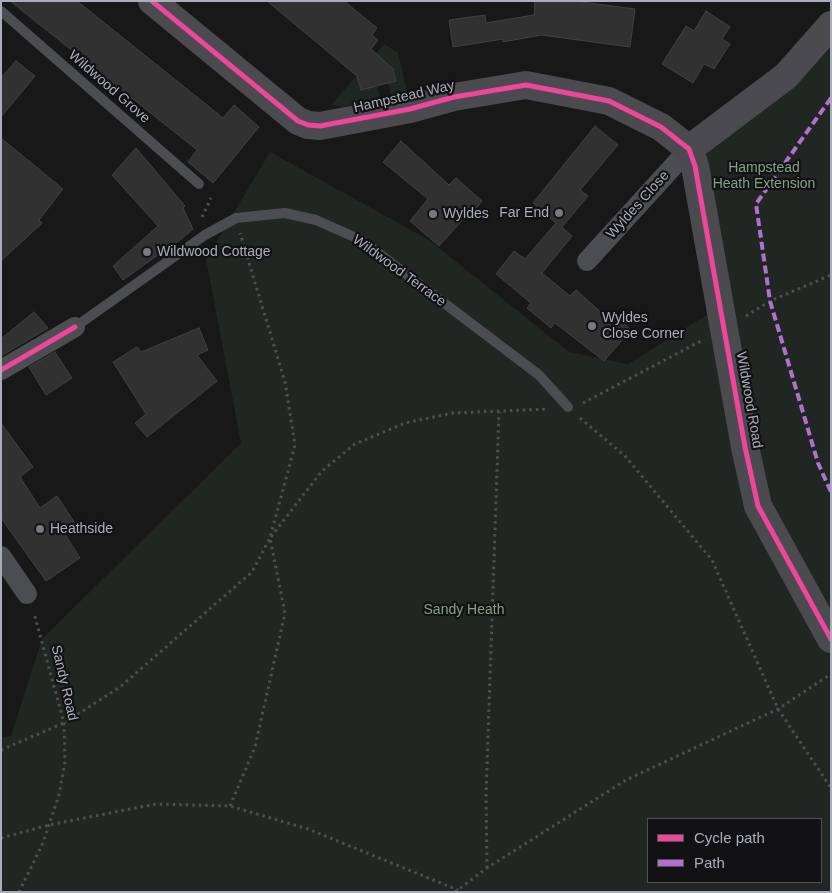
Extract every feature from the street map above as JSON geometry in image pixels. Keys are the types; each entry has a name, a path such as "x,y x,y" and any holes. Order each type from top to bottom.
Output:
{"street":[{"name":"Hampstead Way","path":"152,1 298,120 308,125 320,126 410,109 454,97 526,85 609,101 661,127 689,149"},
{"path":"689,149 786,76 831,25"},
{"name":"Wyldes Close","path":"587,261 689,149"},
{"name":"Wildwood Road","path":"689,149 695,166 745,448 758,506 831,639"},
{"name":"Wildwood Terrace","path":"1,370 74,327"},
{"path":"1,556 27,594"}],"lane":[{"name":"Wildwood Grove","path":"1,12 199,184"},
{"name":"Wildwood Terrace","path":"74,327 205,235 236,218 285,213 316,220 361,240 539,375 568,408"}],"path":[{"path":"230,806 255,748 285,613 270,538 295,445 285,382 236,218"},
{"path":"1,750 64,723 120,687 252,572 270,538 322,471 355,444 414,421 453,413 568,408 592,400 635,374 725,329 770,301 831,275"},
{"path":"568,408 625,456 712,560 778,709 831,788"},
{"path":"487,868 486,796 499,412"},
{"path":"1,838 49,825 156,804 230,806 308,829 456,891 487,868 626,780 778,709 831,674"}],"green space":[{"name":"Sandy Heath","path":"831,18 831,892 1,892 1,738 11,736 42,639 241,443 206,259 270,152 429,240 569,352 628,364 721,306 689,149"},
{"path":"384,44 398,53 407,91 391,95 388,83 396,81 394,71 387,73 388,64 385,62 358,80 361,90 377,86 380,98 343,107 331,105"}],"building":[{"path":"10,1 77,1 223,118 234,105 259,127 213,183 188,162 197,150"},
{"path":"267,1 344,1 377,28 372,35 378,40 371,49 393,69 396,81 361,90 357,76"},
{"path":"535,1 574,1 635,9 630,47 541,35 503,42 503,39 453,47 449,20 485,15 486,23 534,15"},
{"path":"706,11 730,27 722,39 730,44 714,69 704,64 693,83 662,64 686,26 694,31"},
{"path":"16,61 35,76 1,117 1,78"},
{"path":"595,126 618,145 580,190 588,196 562,227 572,236 542,273 570,296 576,290 613,323 618,318 631,330 604,361 555,323 551,328 527,308 531,303 496,274 514,251 525,259 556,223 533,203"},
{"path":"1,138 63,189 39,220 42,223 1,261"},
{"path":"401,141 449,185 456,178 482,201 467,220 465,217 439,246 410,221 428,199 383,162"},
{"path":"136,148 185,206 183,208 193,229 164,253 162,252 123,280 113,266 158,226 112,175"},
{"path":"34,312 48,328 1,356 1,339"},
{"path":"199,328 208,350 197,355 217,381 147,437 135,423 146,414 113,362 137,347 141,352"},
{"path":"55,352 72,378 46,395 29,367"},
{"path":"1,423 33,467 20,477 40,508 57,496 76,525 65,534 80,558 46,581 1,518"}],"marked path":[{"path":"831,98 756,204 770,301 818,463 831,492"}],"cycle path":[{"path":"152,1 298,121 308,125 320,126 410,109 454,97 526,85 609,101 661,127 689,149 695,166 745,447 758,506 831,639"},
{"path":"1,370 75,327"}],"place":[{"name":"Far End","path":"559,213"},
{"name":"Wyldes","path":"433,214"},
{"name":"Wildwood Cottage","path":"147,252"},
{"name":"Wyldes Close Corner","path":"592,326"},
{"name":"Heathside","path":"40,529"}],"park label":[{"name":"Hampstead Heath Extension","path":"764,176"}]}
